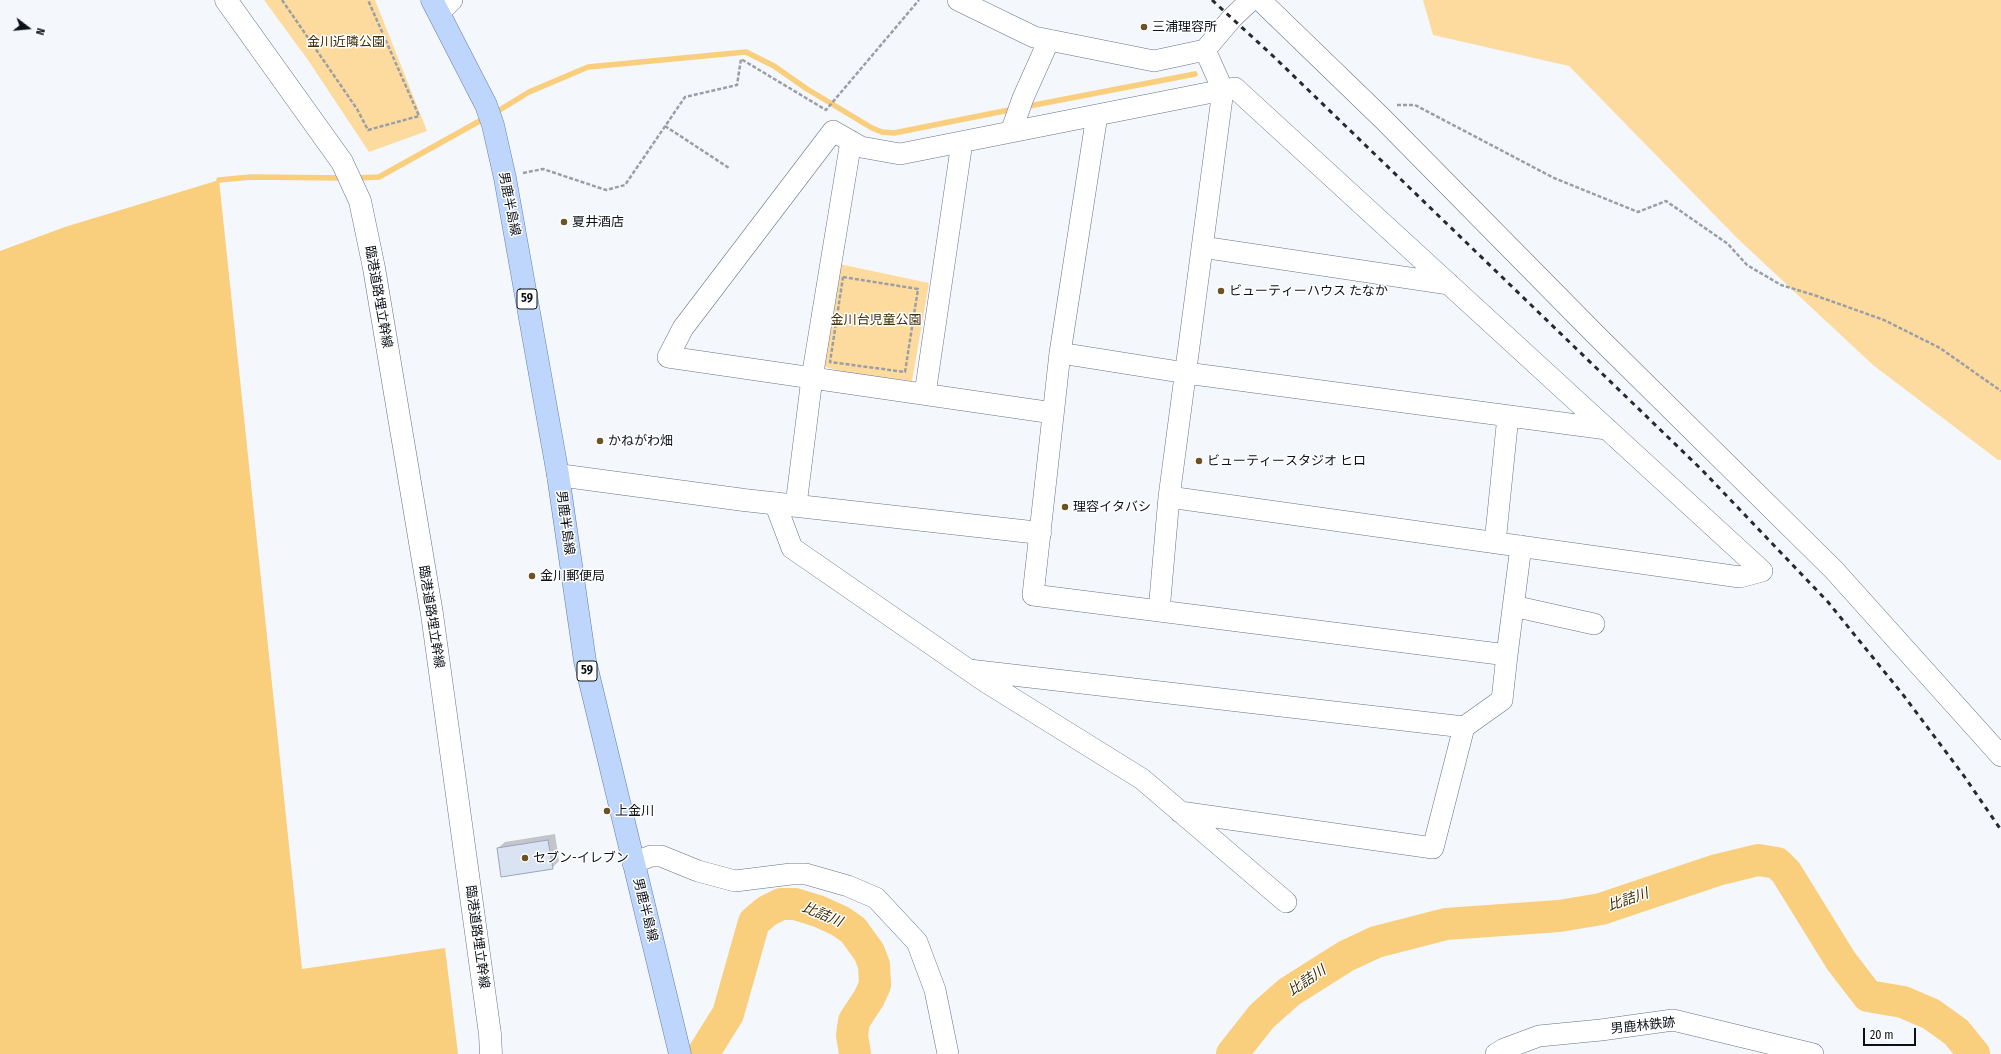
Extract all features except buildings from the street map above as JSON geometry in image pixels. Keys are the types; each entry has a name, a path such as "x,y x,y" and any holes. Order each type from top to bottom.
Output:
{"main road":[{"name":"男鹿半島線","path":"441,4 489,115 505,178 558,475 585,661 677,1044"}],"street":[{"name":"臨港道路埋立幹線","path":"226,0 342,162 360,202 374,268 432,614 490,1044"},
{"path":"958,0 1034,37 1154,61 1205,50 1232,18 1251,0"},
{"path":"1260,0 1368,105 1834,570 2001,756"},
{"path":"1011,132 1023,98 1049,40"},
{"path":"1159,611 1169,497 1223,90 1205,50"},
{"path":"1053,413 668,357 683,328 833,131 861,146 900,154 1235,88 1762,571 1740,577 1169,497"},
{"path":"1096,115 1060,353 1033,595 1507,655"},
{"path":"851,141 812,378 786,504 792,548 969,670 1142,779 1286,902"},
{"path":"925,394 962,142"},
{"path":"1202,247 1449,284"},
{"path":"1060,353 1186,373 1607,429"},
{"path":"1495,543 1508,416"},
{"path":"558,475 1040,534"},
{"path":"1180,812 1433,848 1464,727 1502,700 1521,546"},
{"path":"1513,606 1594,624"},
{"path":"969,670 1464,727"},
{"path":"633,863 651,856 661,856 698,871 735,881 791,874 806,874 848,886 876,898 917,942 935,990 948,1054"},
{"name":"男鹿林鉄跡","path":"1496,1054 1504,1049 1539,1036 1601,1030 1673,1020 1813,1054"}],"path":[{"path":"282,0 357,109 368,130 419,116 368,0"},
{"path":"505,178 543,169 606,190 625,185 685,97 737,85 741,59 826,110 919,0"},
{"path":"1368,105 1415,105 1554,178 1638,212 1666,201 1728,244 1747,265 1781,285 1884,320 1940,348 2001,391"},
{"path":"665,126 729,168"},
{"path":"843,277 918,289 905,372 830,362 843,277"}],"green space":[{"name":"金川近隣公園","path":"264,0 375,0 427,131 369,152 308,60"},
{"path":"1423,0 2001,0 2001,460 1998,460 1873,365 1738,239 1569,66 1433,35"},
{"name":"金川台児童公園","path":"839,264 929,283 912,381 848,373 822,366"}],"shaded area":[{"path":"219,180 302,969 445,948 458,1054 0,1054 0,251 65,227"}],"waterway":[{"path":"493,114 529,92 588,67 746,52 774,66 807,89 872,128 882,132 894,133 1014,109"},
{"path":"1024,107 1195,74"},
{"path":"355,178 379,177 485,118"},
{"path":"219,180 251,177 345,178"},
{"name":"比詰川","path":"1232,1054 1262,1016 1289,992 1346,956 1376,942 1446,924 1559,916 1601,909 1717,870 1758,860 1777,863 1786,872 1841,961 1868,996 1903,1002 1931,1014 1956,1032 1974,1054"},
{"name":"比詰川","path":"703,1054 728,1014 754,922 767,911 781,904 795,904 818,911 840,921 853,930 869,952 874,965 875,985 869,998 854,1021 852,1035 855,1054"}],"railway":[{"path":"1212,0 1273,56 1702,470 1828,602 1904,696 1964,776 2001,830"}],"place":[{"name":"三浦理容所","path":"1144,27"},
{"name":"夏井酒店","path":"564,222"},
{"name":"ビューティーハウス たなか","path":"1221,291"},
{"name":"かねがわ畑","path":"600,441"},
{"name":"ビューティースタジオ ヒロ","path":"1199,461"},
{"name":"理容イタバシ","path":"1065,507"},
{"name":"金川郵便局","path":"532,576"},
{"name":"上金川","path":"607,811"},
{"name":"セブン-イレブン","path":"525,858"}]}
